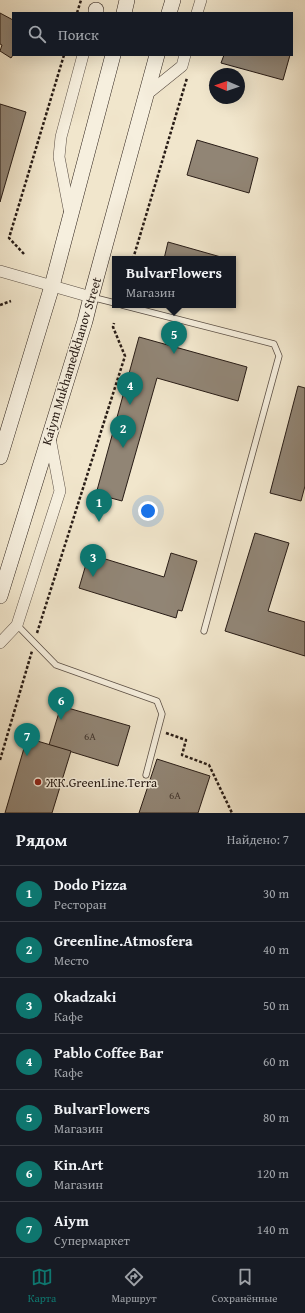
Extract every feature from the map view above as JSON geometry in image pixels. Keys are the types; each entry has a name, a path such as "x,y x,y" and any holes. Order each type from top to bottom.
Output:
{"main road":[{"path":"124,12 127,0"},
{"path":"169,12 173,0"},
{"name":"Kaiym Mukhamedkhanov Street","path":"0,596 85,321 157,56"},
{"path":"1,450 52,286 110,59"}],"street":[{"path":"197,12 201,0"},
{"path":"70,217 60,157 61,137 83,56"},
{"path":"146,95 182,66 185,56"},
{"path":"0,271 91,297"},
{"path":"0,643 17,625 60,491 49,435"}],"lane":[{"path":"91,297 112,302"},
{"path":"134,308 274,344 280,356 204,631"},
{"path":"17,625 56,665 157,701 162,714 146,776"}],"path":[{"path":"77,12 80,0"},
{"path":"24,254 9,238 64,56"},
{"path":"134,256 188,74"},
{"path":"0,305 11,301"},
{"path":"0,760 34,642 124,356 113,327 114,323"},
{"path":"158,730 186,740 182,755 209,765 232,813"}],"building":[{"path":"0,13 12,19 12,56 11,58 0,51 2,45 0,44"},
{"path":"224,56 290,56 283,80 245,70 245,68 221,63"},
{"path":"0,104 26,112 0,202"},
{"path":"197,140 258,158 249,193 187,175"},
{"path":"168,242 217,256 165,256"},
{"path":"139,337 247,367 238,401 157,378 122,501 96,494"},
{"path":"298,386 305,388 305,486 301,501 270,493"},
{"path":"255,533 289,543 268,611 305,622 305,656 225,631"},
{"path":"171,553 197,561 182,611 178,610 176,618 79,588 89,554 164,577"},
{"name":"ЖК.GreenLine.Terra","path":"61,706 130,726 118,766 49,745"},
{"name":"ЖК.GreenLine.Terra","path":"27,738 71,751 52,813 5,813"},
{"name":"ЖК.GreenLine.Terra","path":"157,759 210,776 198,813 139,813"}],"place":[{"name":"BulvarFlowers","path":"174,354"},
{"name":"Pablo Coffee Bar","path":"130,405"},
{"name":"Greenline.Atmosfera","path":"123,448"},
{"name":"Dodo Pizza","path":"99,522"},
{"name":"Okadzaki","path":"93,577"},
{"name":"Kin.Art","path":"61,720"},
{"name":"Aiym","path":"27,756"},
{"name":"ЖК.GreenLine.Terra","path":"38,782"}]}
